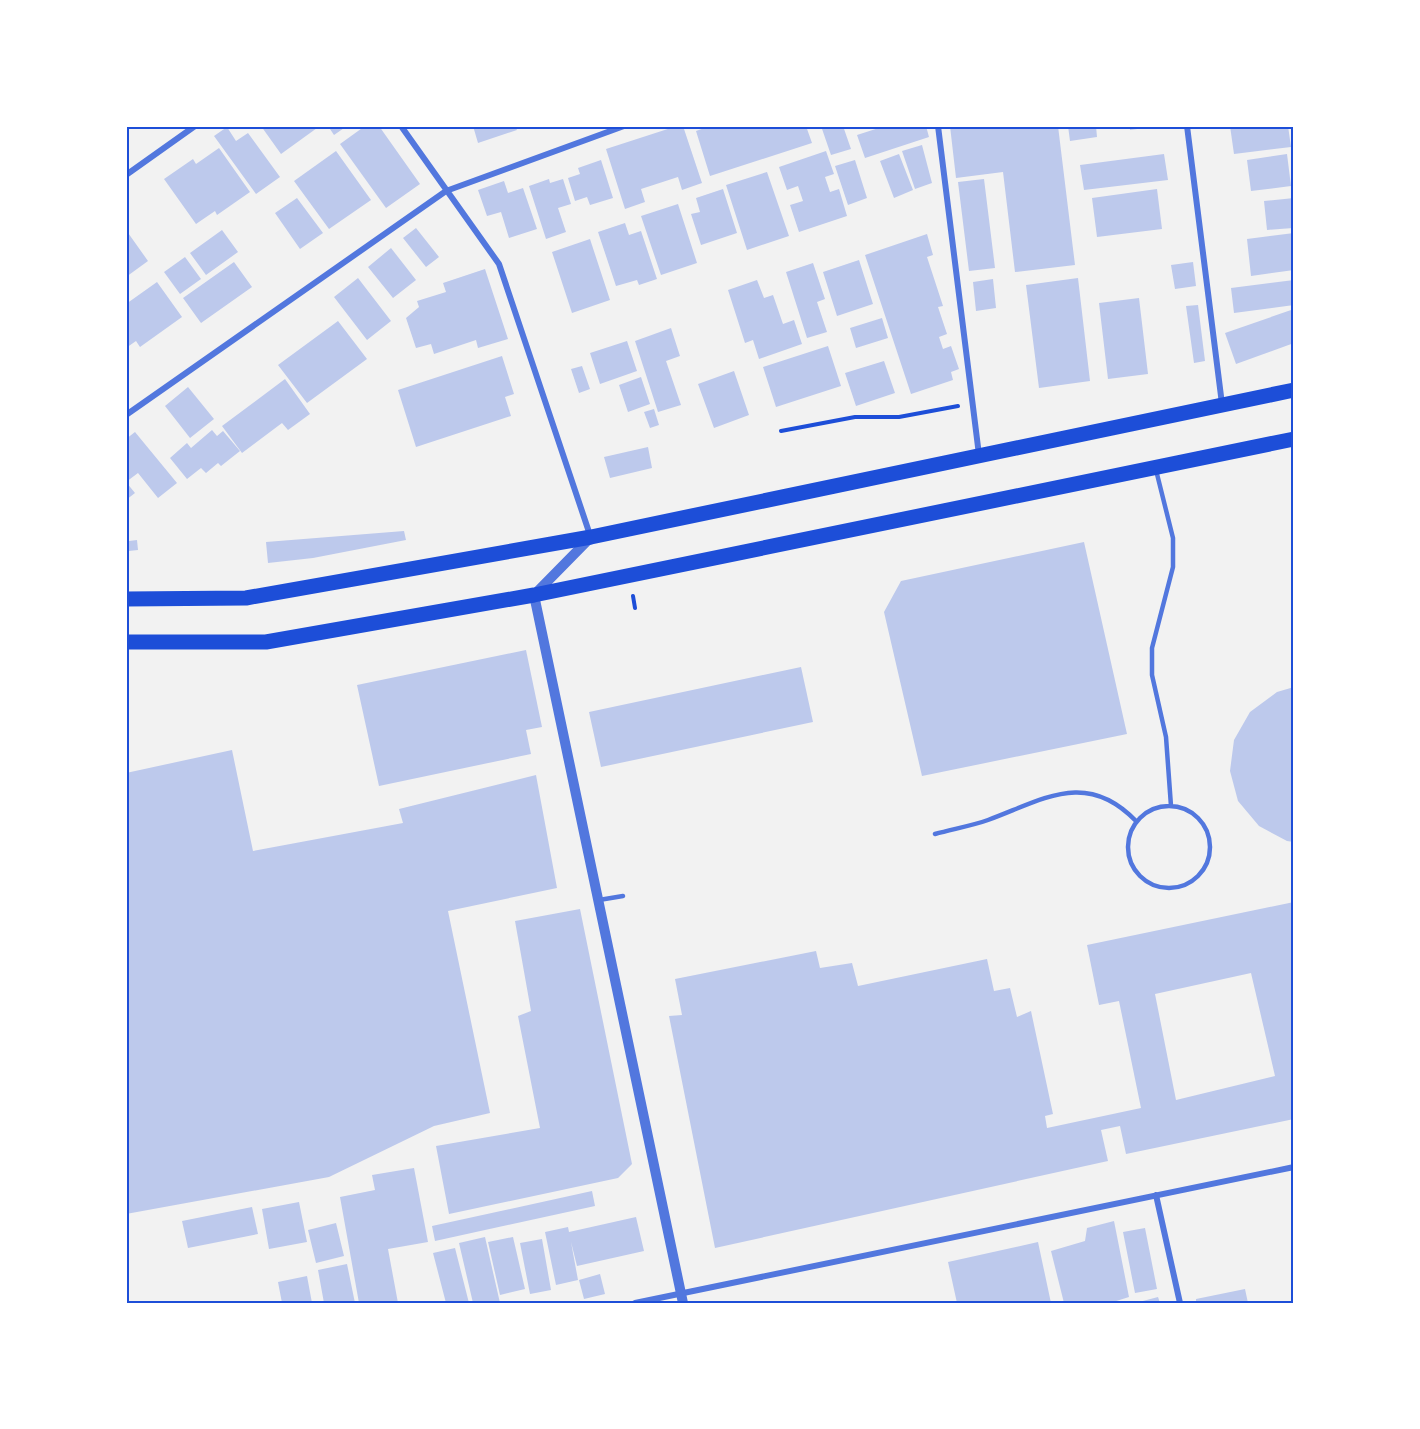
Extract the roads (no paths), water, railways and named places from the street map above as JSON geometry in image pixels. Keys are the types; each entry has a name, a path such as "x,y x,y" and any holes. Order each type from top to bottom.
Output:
{"main road":[{"path":"126,598 246,598 591,537 979,454 1294,390"},
{"path":"126,642 266,642 534,595 1294,439"}],"street":[{"path":"126,175 195,126"},
{"path":"401,126 499,264 591,537 534,595 682,1298"},
{"path":"126,415 446,190 624,126"},
{"path":"938,126 979,454"},
{"path":"1187,126 1222,404"},
{"path":"635,1303 682,1298 1294,1167"},
{"path":"1156,1195 1180,1303"}],"lane":[{"path":"1155,467 1173,538 1173,567 1158,621 1152,657 1152,675 1166,737 1171,806"},
{"path":"935,834 989,819 1023,804 1067,790 1094,794 1123,807 1136,820"},
{"path":"1171,806 1182,807 1196,815 1206,828 1210,843 1209,861 1201,874 1187,885 1172,889 1155,887 1142,880 1131,866 1127,851 1128,834 1136,820 1150,810 1171,806"},
{"path":"598,900 623,896"}]}
